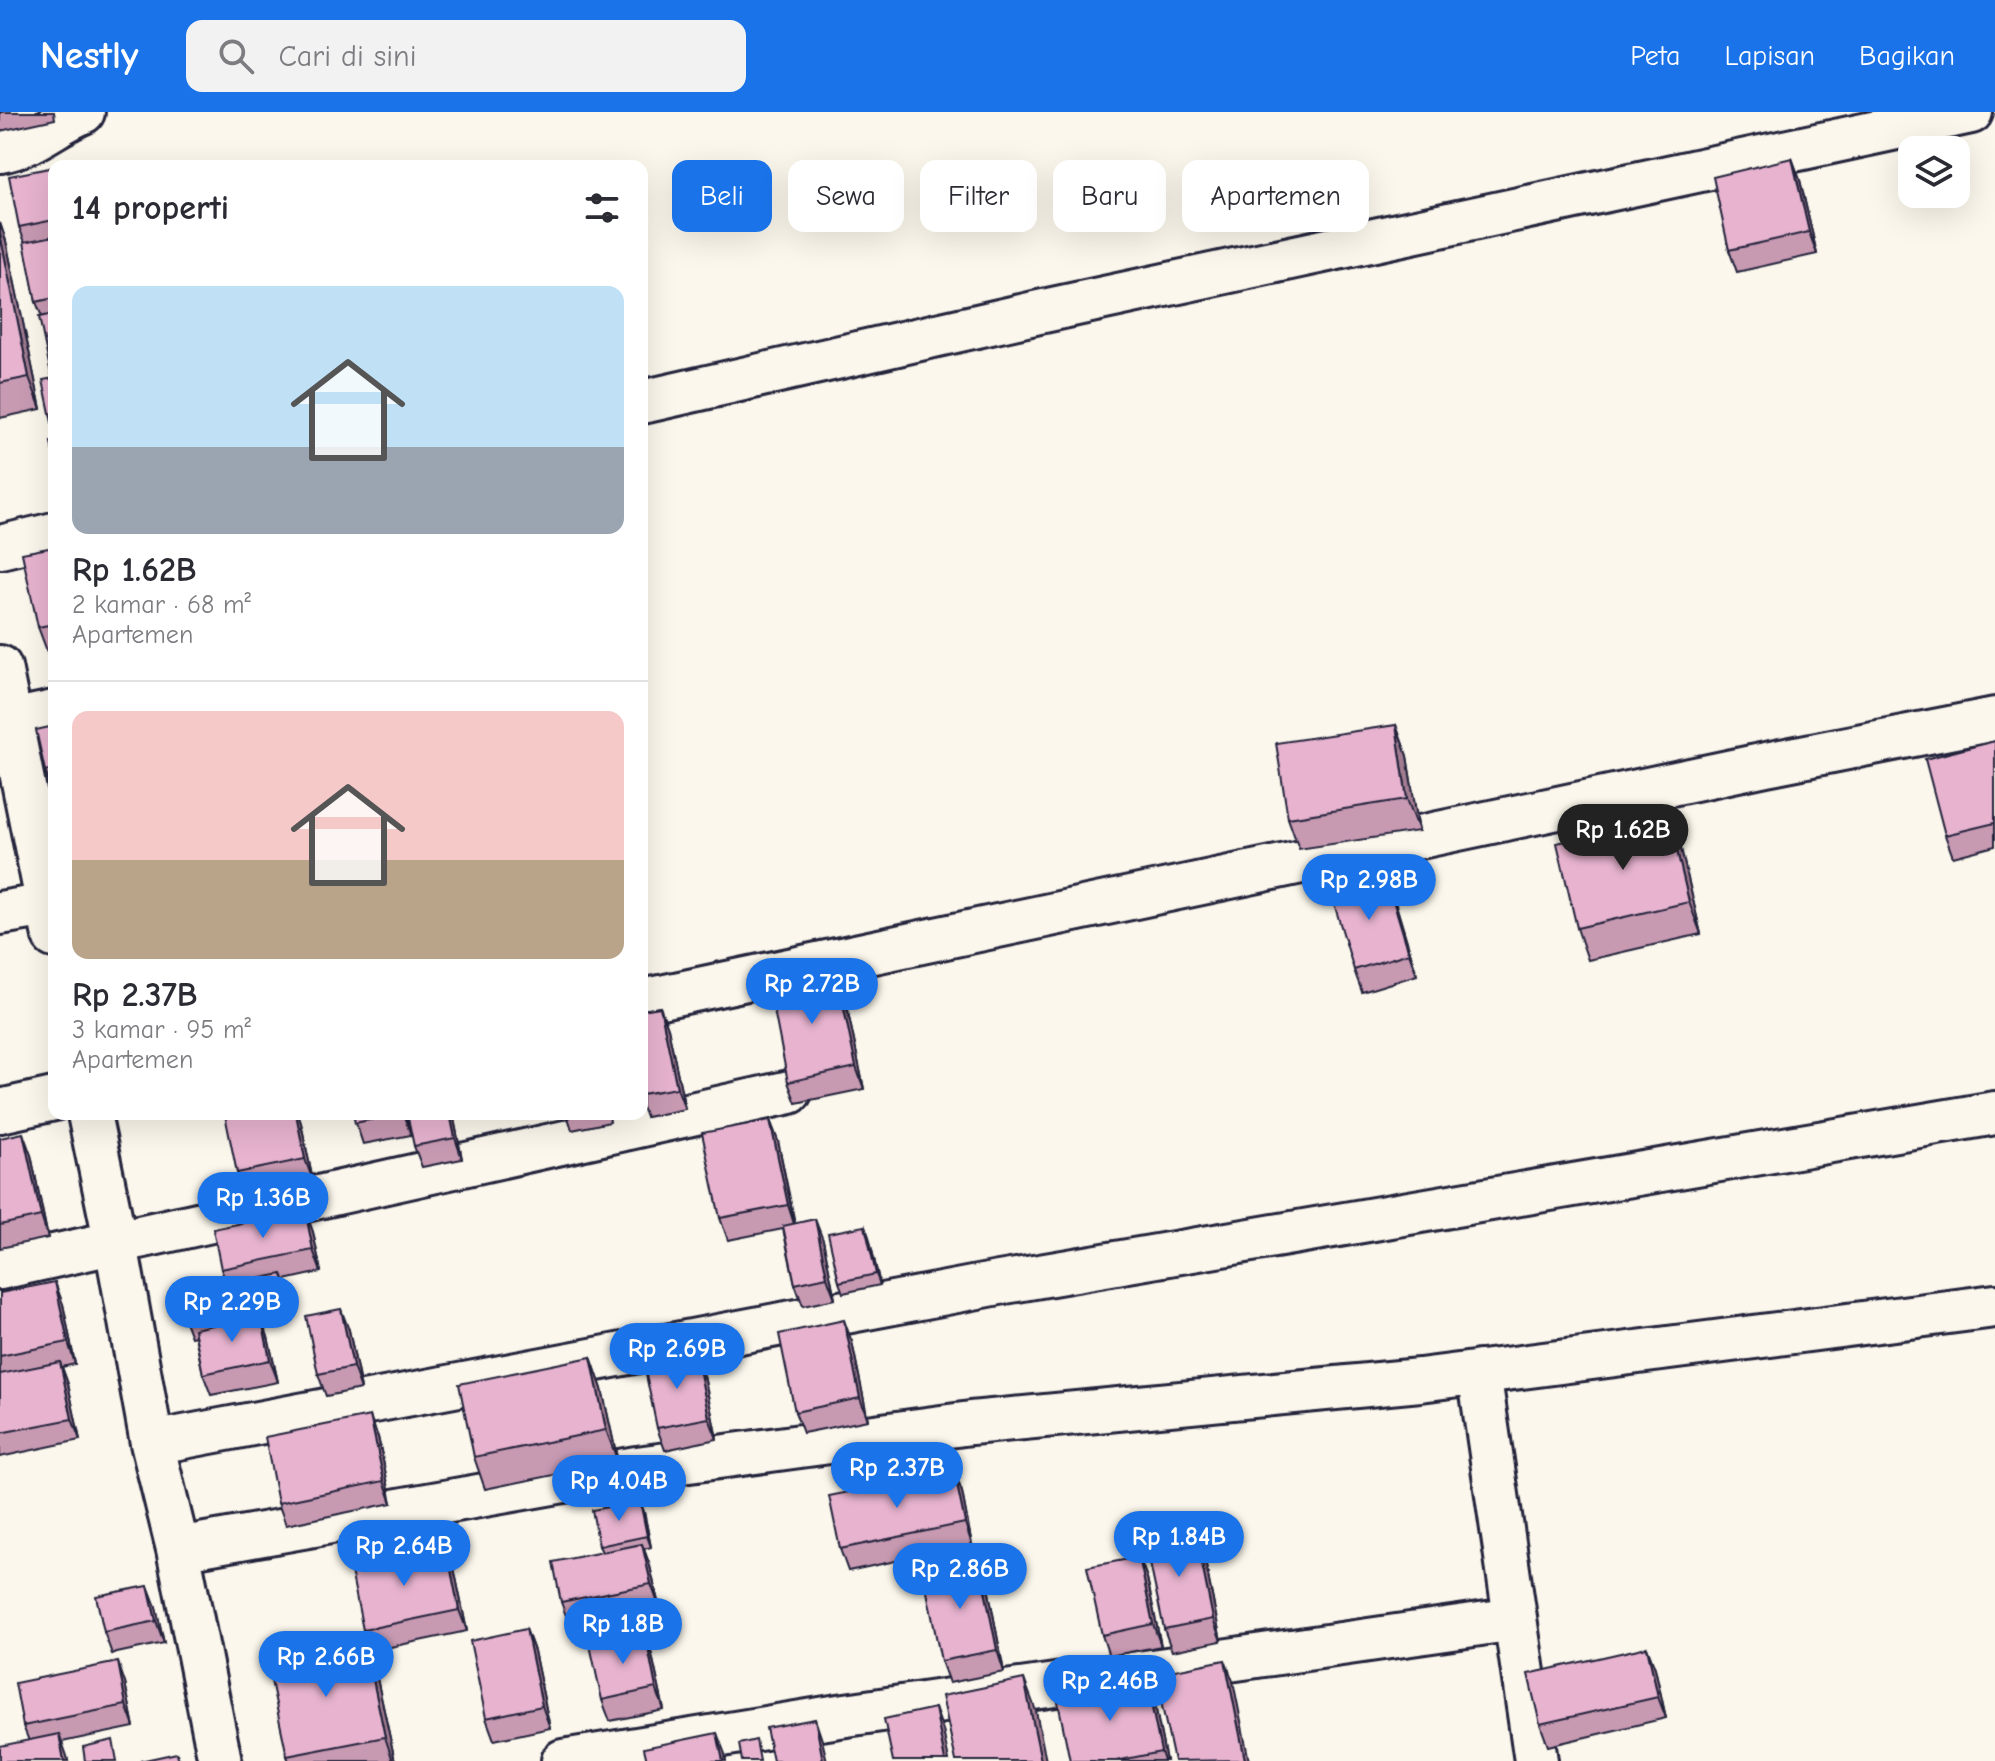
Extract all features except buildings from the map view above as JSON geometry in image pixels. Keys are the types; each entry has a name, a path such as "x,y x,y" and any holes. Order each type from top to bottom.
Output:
{"street":[{"path":"0,151 21,147 83,112"},
{"path":"648,401 1085,302 1971,112"},
{"path":"0,547 48,535"},
{"path":"0,667 11,721 10,773 48,910"},
{"path":"11,721 48,713"},
{"path":"648,1000 1751,767 1995,719"},
{"path":"0,913 48,921"},
{"path":"0,1268 790,1092"},
{"path":"0,1111 48,1111"},
{"path":"152,1443 999,1283 1995,1113"},
{"path":"87,1120 116,1244 152,1443 178,1549 220,1761"},
{"path":"178,1549 637,1468 971,1423 1404,1381 1995,1306"},
{"path":"1479,1372 1536,1761"},
{"path":"563,1761 839,1716 1515,1619"}]}
